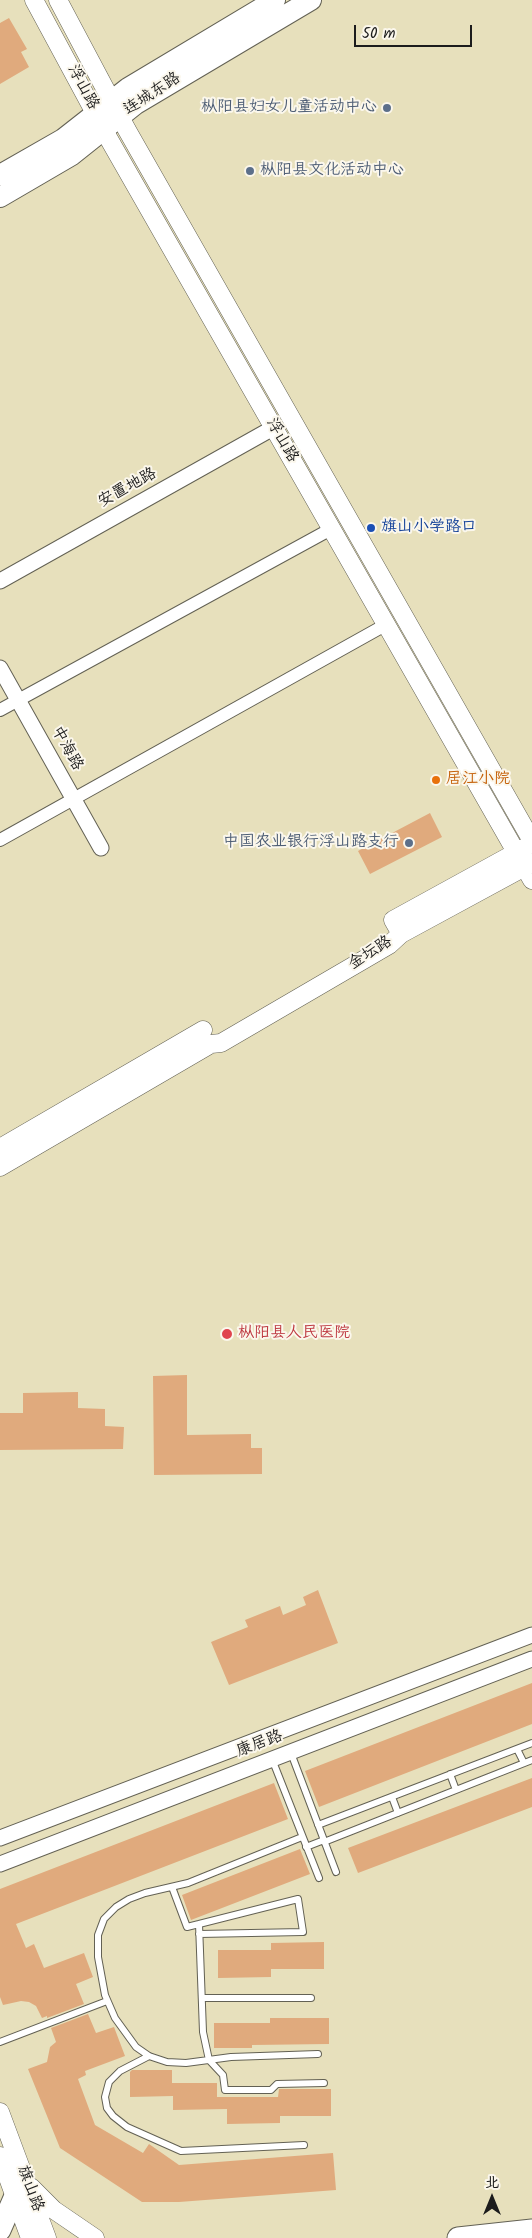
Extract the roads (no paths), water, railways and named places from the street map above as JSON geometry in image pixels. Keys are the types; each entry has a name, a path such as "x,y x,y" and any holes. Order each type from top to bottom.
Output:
{"highway":[{"path":"0,2230 21,2190"},
{"path":"458,2238 532,2230"}],"main road":[{"name":"浮山路","path":"34,0 100,121 331,529 386,624 528,858"},
{"name":"浮山路","path":"58,0 528,858"},
{"name":"连城东路","path":"0,197 72,155 100,121 116,108 128,88 275,0"},
{"name":"连城东路","path":"116,108 136,104 311,0"},
{"name":"连城东路","path":"0,175 63,139 100,121"},
{"name":"金坛路","path":"207,1037 221,1043 389,945 397,927 528,858"},
{"name":"金坛路","path":"0,1148 207,1037"},
{"name":"金坛路","path":"0,1166 207,1037"},
{"name":"旗山路","path":"0,2112 21,2190 30,2238"},
{"name":"旗山路","path":"0,2156 47,2238"},
{"path":"21,2190 95,2238"}],"street":[{"name":"安置地路","path":"0,581 273,428"},
{"path":"0,710 331,529"},
{"path":"0,840 386,624"},
{"name":"中海路","path":"0,668 101,848"},
{"name":"康居路","path":"0,1838 532,1635"},
{"name":"康居路","path":"0,1864 532,1659"}],"lane":[{"path":"318,1825 532,1743"},
{"path":"517,1749 524,1764"},
{"path":"290,1752 336,1872"},
{"path":"272,1759 319,1878"},
{"path":"306,1847 532,1760"},
{"path":"450,1774 456,1790"},
{"path":"392,1797 398,1813"},
{"path":"302,1837 188,1883 129,1899 116,1907 104,1919 98,1936 98,1957 107,2001 124,2033 136,2047 149,2056 167,2062 186,2063 318,2054"},
{"path":"172,1886 187,1927 298,1899 303,1932 200,1934"},
{"path":"199,1924 203,2032 209,2060 223,2075 225,2090 271,2090 277,2084 324,2083"},
{"path":"202,1998 310,1998"},
{"path":"0,2042 107,2001"},
{"path":"149,2056 120,2070 109,2082 105,2097 107,2108 113,2116 127,2127 181,2152 304,2145"}],"place":[{"name":"枞阳县妇女儿童活动中心","path":"387,108"},
{"name":"枞阳县文化活动中心","path":"250,171"},
{"name":"旗山小学路口","path":"371,528"},
{"name":"居江小院","path":"436,780"},
{"name":"中国农业银行浮山路支行","path":"409,843"},
{"name":"枞阳县人民医院","path":"227,1334"}]}
